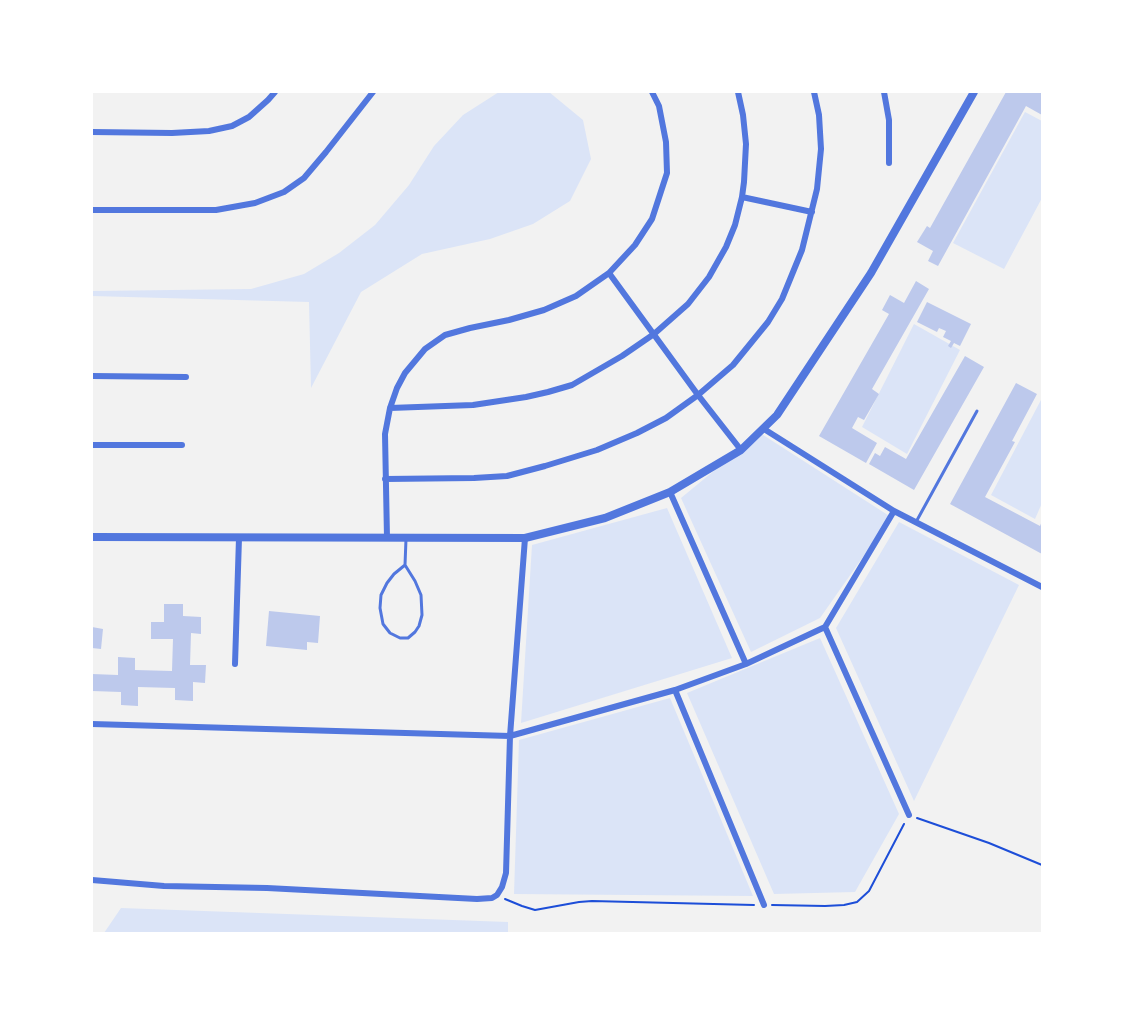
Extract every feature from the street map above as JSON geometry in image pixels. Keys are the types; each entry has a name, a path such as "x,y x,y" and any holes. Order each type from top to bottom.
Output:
{"street":[{"path":"92,132 209,131 232,126 249,117 276,92"},
{"path":"92,210 216,210 255,203 284,192 304,178 373,92"},
{"path":"387,538 385,434 390,408 405,373 425,349 445,335 544,310 576,296 609,273 635,245 652,219 667,173 666,142 659,106 652,92"},
{"path":"390,408 473,405 526,397 572,385 654,334 688,304 709,277 726,247 735,225 742,197 746,144 738,92"},
{"path":"385,479 507,476 597,450 666,418 733,366 782,299 802,250 817,189 821,149 819,115 814,92"},
{"path":"884,92 889,120 889,163"},
{"path":"92,537 525,538 605,518 669,492 741,450 777,415 871,273 974,92"},
{"path":"742,197 812,212"},
{"path":"609,273 741,450"},
{"path":"92,375 186,377"},
{"path":"764,429 894,511 1042,587"},
{"path":"92,445 182,445"},
{"path":"669,492 747,664"},
{"path":"92,724 510,736 675,690 747,664 825,627 894,511"},
{"path":"236,664 239,538"},
{"path":"92,880 132,885 267,888 477,899 492,898 497,895 506,873 510,736 525,538"},
{"path":"825,627 909,816"},
{"path":"675,690 764,905"}],"lane":[{"path":"916,522 977,411"},
{"path":"405,565 387,583 381,595 380,608 383,624 390,633 400,638 408,638 415,632 423,615 421,595 405,565 406,539"}],"path":[{"path":"497,895 535,910 592,901 844,905 857,902 869,891 909,816 989,843 1042,866"}],"shaded area":[{"path":"499,92 549,92 583,120 591,159 570,201 533,224 490,239 422,254 361,292 311,388 309,302 92,296 92,291 251,289 304,274 339,253 375,225 409,185 434,146 463,115"},
{"path":"1025,112 1042,121 1042,198 1004,269 953,243"},
{"path":"914,324 960,350 907,454 862,427"},
{"path":"1042,398 1042,503 1035,519 991,495"},
{"path":"760,433 891,517 820,618 751,652 681,498"},
{"path":"667,508 732,658 521,723 532,545"},
{"path":"899,522 1019,585 914,801 836,628"},
{"path":"820,638 899,814 855,892 774,894 687,693"},
{"path":"670,698 753,896 514,894 519,740"},
{"path":"121,908 508,922 508,933 104,933"}],"building":[{"path":"1006,92 1042,92 1042,115 1026,106 938,266 928,261 933,251 917,242 927,226 930,228"},
{"path":"916,281 929,289 872,389 879,394 864,420 858,417 852,428 877,443 866,463 819,436 889,314 882,310 890,295 904,303"},
{"path":"927,302 971,324 960,346 954,343 951,348 948,346 951,341 943,337 946,331 939,328 937,332 917,322"},
{"path":"965,356 984,367 914,490 869,464 875,453 880,456 885,447 906,459"},
{"path":"1016,383 1037,394 1012,441 1015,442 985,497 1040,526 1042,521 1042,554 950,504"},
{"path":"164,604 183,604 183,616 201,617 201,634 191,633 190,665 206,665 205,683 193,682 193,701 175,700 175,688 138,687 138,706 121,705 121,692 92,691 92,674 118,675 118,657 135,658 135,670 172,671 173,639 151,639 151,622 164,622"},
{"path":"269,611 320,616 318,643 307,642 307,650 266,646"},
{"path":"92,627 103,629 101,649 92,648"}]}
